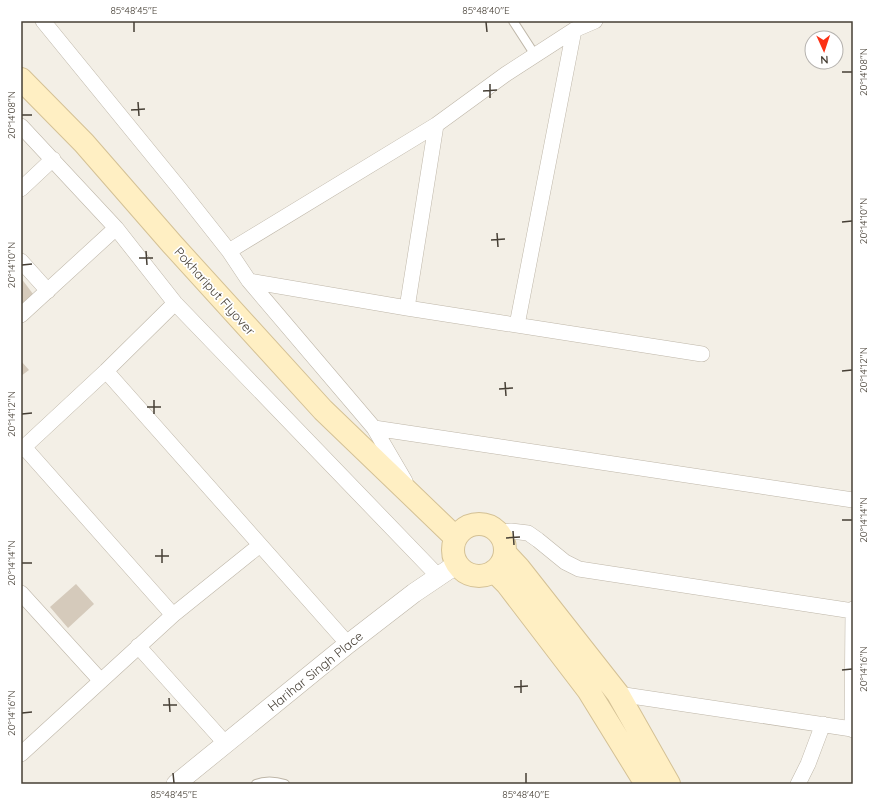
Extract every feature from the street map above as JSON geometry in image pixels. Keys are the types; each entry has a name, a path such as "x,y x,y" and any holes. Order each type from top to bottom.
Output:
{"main road":[{"name":"Pokhariput Flyover","path":"21,79 84,142 172,244 323,410 456,538"},
{"path":"502,543 502,561 497,569 489,574 481,576 471,574 463,570 457,564 453,546 456,538 462,530 469,526 478,524 487,525 495,529 502,543 519,568 618,694 669,784"},
{"path":"494,571 507,584 588,690 646,784"}],"street":[{"path":"43,21 229,251 250,281 374,428 415,498"},
{"path":"229,251 436,125 506,74 574,30 595,21"},
{"path":"517,325 574,30"},
{"path":"407,308 436,125"},
{"path":"21,126 116,228 175,303 439,577"},
{"path":"21,189 53,159"},
{"path":"21,315 116,228"},
{"path":"21,261 48,291"},
{"path":"250,281 407,308 702,354"},
{"path":"173,615 23,448 106,371 175,303"},
{"path":"106,371 348,644"},
{"path":"374,428 853,500"},
{"path":"502,543 511,531 528,533 565,562 579,569 853,610 852,729 618,694"},
{"path":"24,747 101,681 173,615 260,545"},
{"name":"Harihar Singh Place","path":"176,784 348,644 414,593 457,564"},
{"path":"21,593 101,681"},
{"path":"138,646 225,743"},
{"path":"798,784 808,764 823,724"}],"lane":[{"path":"513,21 535,55"},
{"path":"256,784 275,781 285,784"}],"building":[{"path":"21,278 36,298 21,311"},
{"path":"21,361 29,370 21,376"},
{"path":"76,584 94,604 68,628 50,607"}]}
